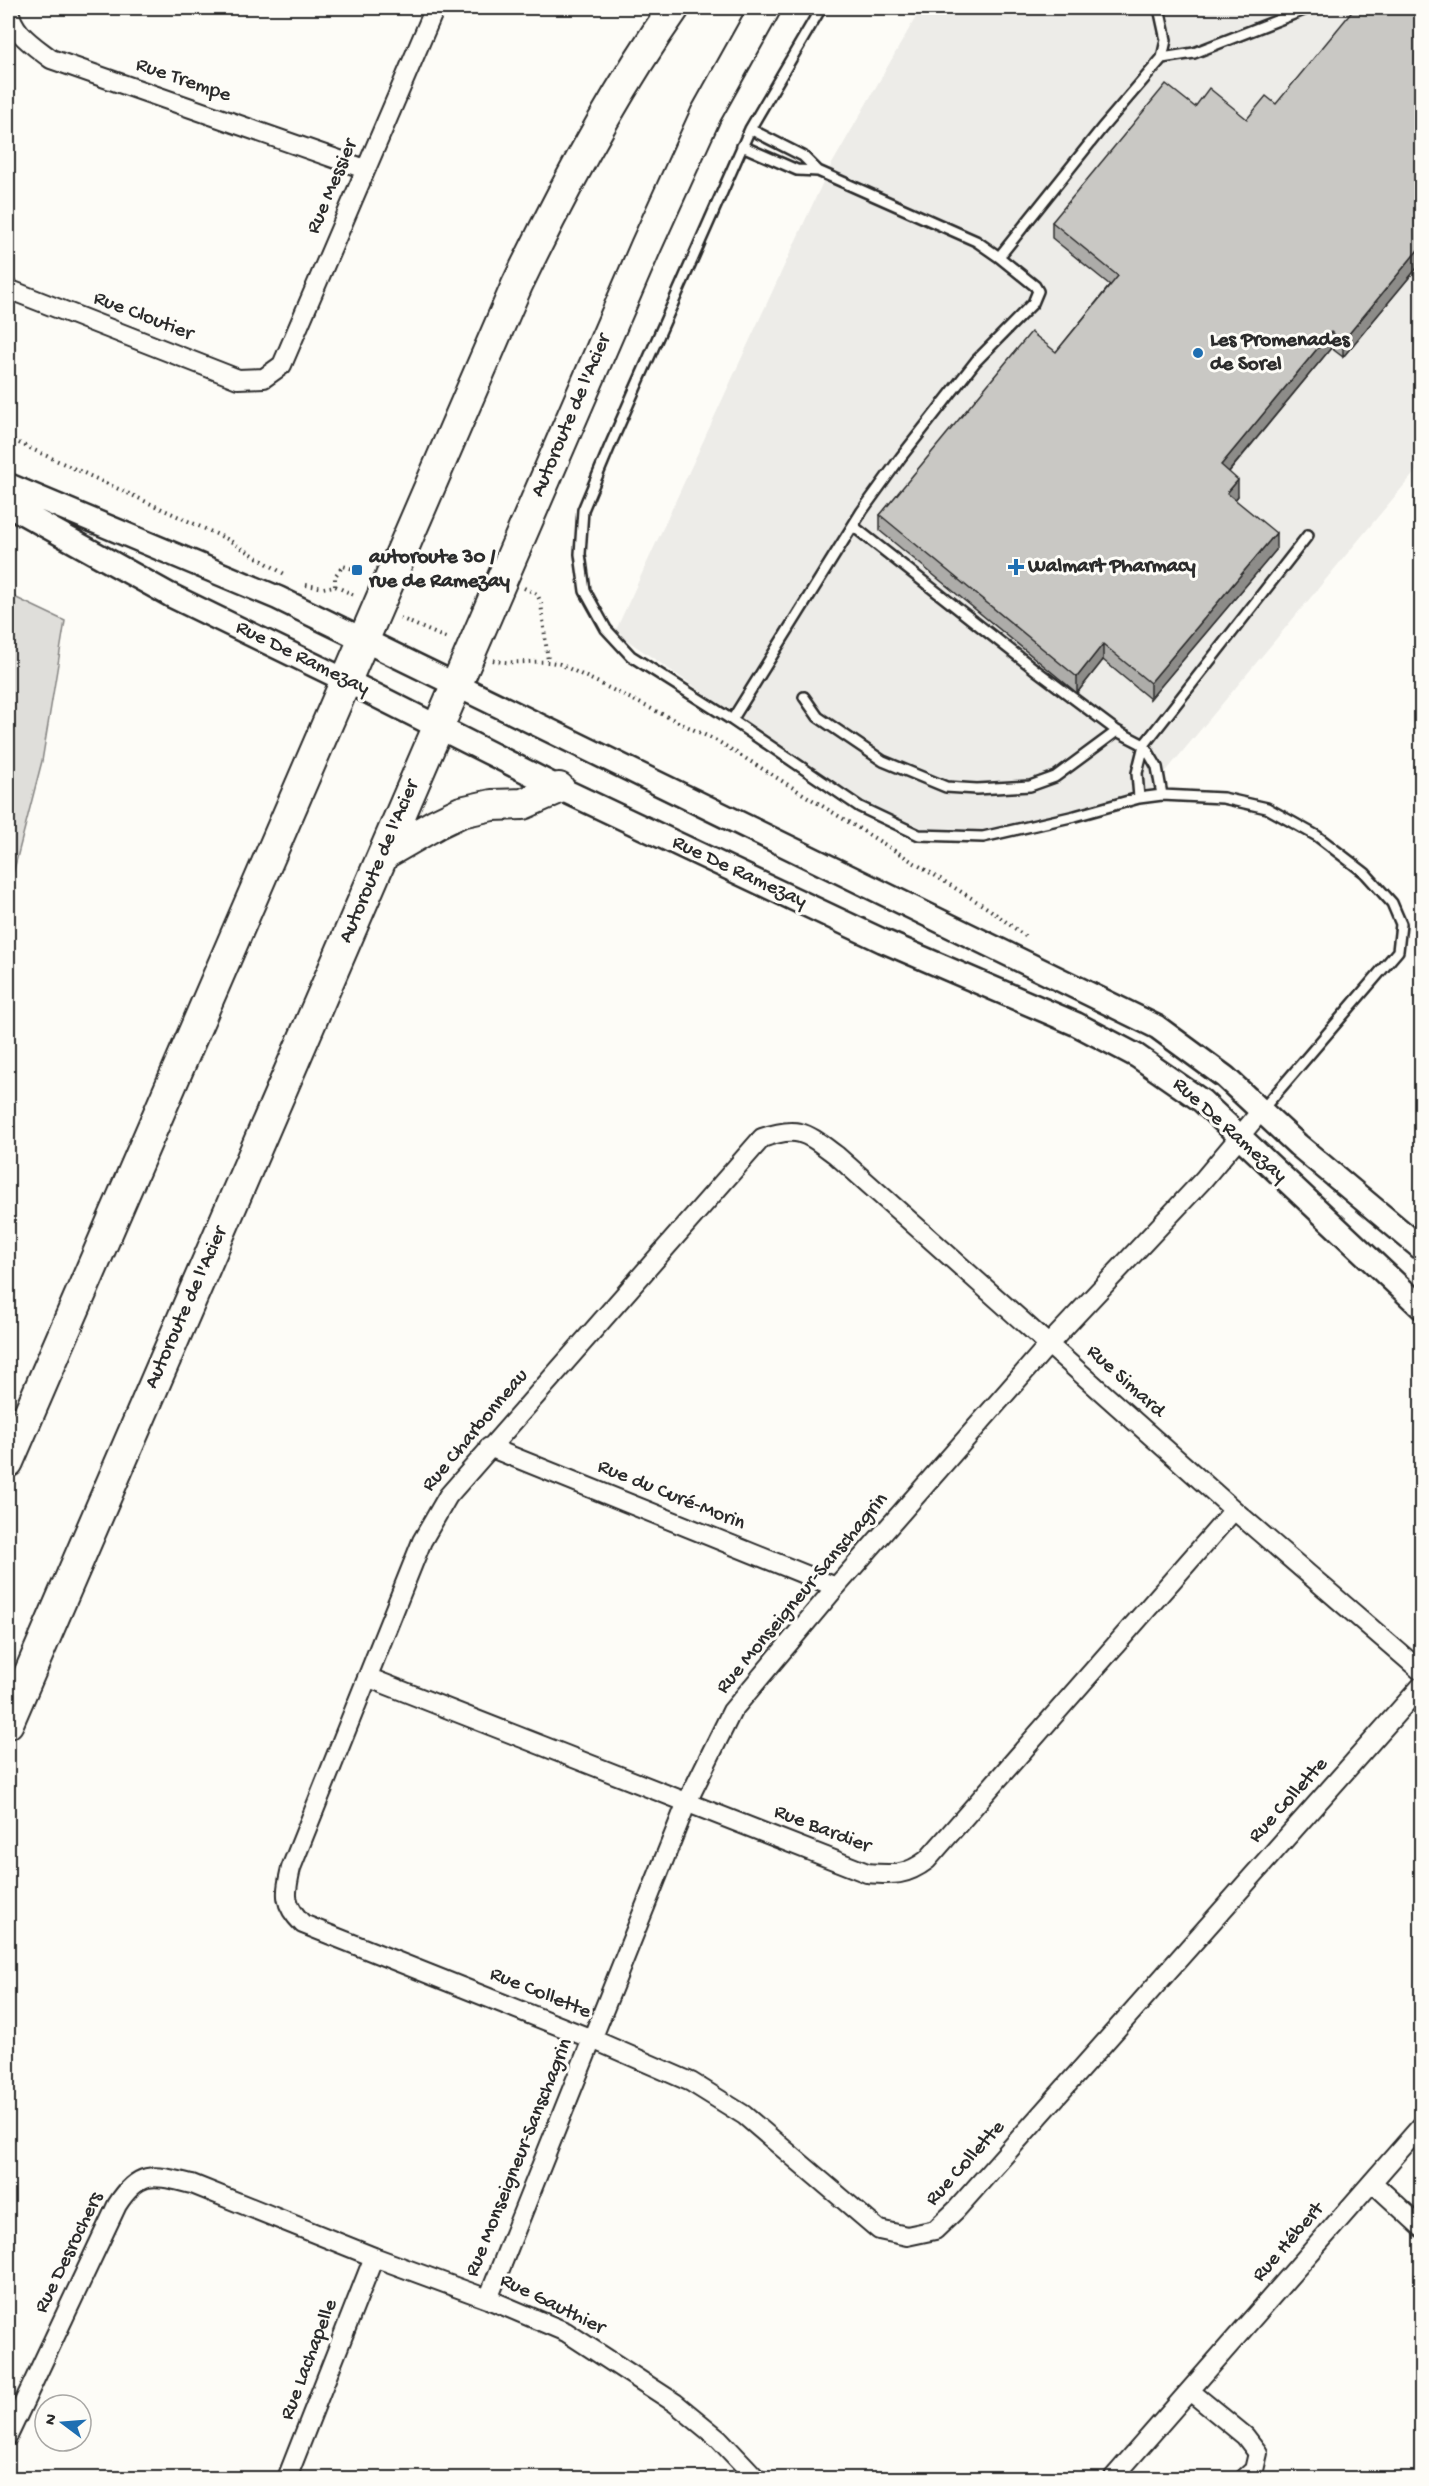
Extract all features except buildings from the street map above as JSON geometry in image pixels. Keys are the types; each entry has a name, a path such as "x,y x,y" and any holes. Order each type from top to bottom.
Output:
{"highway":[{"path":"8,1462 533,252 579,162 644,52 674,8"},
{"name":"Autoroute de l'Acier","path":"8,1723 691,145 765,8"},
{"path":"384,854 461,812 492,805 523,804 559,788"}],"street":[{"name":"Rue Trempe","path":"9,8 10,19 25,39 51,59 365,169"},
{"name":"Rue Messier","path":"264,378 282,365 435,8"},
{"name":"Rue Cloutier","path":"8,289 238,379 264,378"},
{"name":"Rue De Ramezay","path":"8,485 278,598 1157,1027 1212,1066 1298,1145 1422,1249"},
{"name":"Rue De Ramezay","path":"8,505 170,595 559,788 882,941 1047,1011 1105,1039 1178,1083 1202,1101 1422,1308"},
{"name":"Rue Monseigneur-Sanschagrin","path":"488,2299 687,1802 732,1711 1049,1344 1261,1111"},
{"name":"Rue Simard","path":"796,1131 813,1137 836,1155 1234,1510 1422,1672"},
{"name":"Rue Charbonneau","path":"290,1911 286,1892 291,1868 422,1541 448,1496 762,1138 796,1131"},
{"name":"Rue du Curé-Morin","path":"489,1447 837,1587"},
{"name":"Rue Bardier","path":"367,1677 867,1873 891,1875 912,1871 927,1860 1234,1510"},
{"name":"Rue Collette","path":"290,1911 303,1924 592,2039 691,2082 744,2115 879,2230 907,2236 935,2230 956,2210 1422,1685"},
{"name":"Rue Hébert","path":"1113,2478 1422,2125"},
{"name":"Rue Gauthier","path":"162,2177 192,2184 374,2257 488,2299 566,2332 675,2403 719,2439 756,2478"},
{"name":"Rue Desrochers","path":"8,2436 117,2205 127,2190 141,2178 162,2177"},
{"path":"1372,2182 1422,2228"},
{"name":"Rue Lachapelle","path":"287,2478 374,2257"},
{"path":"1190,2391 1245,2436 1258,2453 1254,2470 1245,2478"}],"lane":[{"path":"821,8 750,129 609,448 584,510 580,554 585,591 606,628 632,656 732,720 860,807 919,835 983,837 1075,816 1139,798 1162,795 1223,798 1267,808 1317,836 1365,873 1392,903 1401,924 1398,951 1261,1111"},
{"path":"999,257 1102,128 1162,58 1166,40 1159,8"},
{"path":"1162,58 1194,53 1309,8"},
{"path":"732,720 853,526 901,457 976,361 1036,298 1038,291 1035,286 976,241 818,171 803,156 750,129"},
{"path":"742,146 796,170 818,171"},
{"path":"853,526 1037,671 1117,731 1143,745 1157,767 1162,795"},
{"path":"1139,798 1137,772 1143,745 1308,535"},
{"path":"804,697 818,717 883,761 946,788 1030,786 1055,777 1117,731"}],"path":[{"path":"8,438 210,530 290,578"},
{"path":"335,586 335,576 343,566 357,570"},
{"path":"298,581 315,587 335,586 348,592"},
{"path":"523,588 537,594 541,603 549,661"},
{"path":"406,621 453,641"},
{"path":"493,660 505,664 549,661 560,664 739,753 989,909 1029,942"}],"shaded area":[{"path":"921,8 1421,8 1421,465 1148,793 983,830 922,828 861,801 615,632 828,171"},
{"path":"8,594 65,621 42,761 8,893"}],"place":[{"name":"Les Promenades de Sorel","path":"1198,353"},
{"name":"Walmart Pharmacy","path":"1016,567"},
{"name":"autoroute 30 / rue de Ramezay","path":"357,570"}]}
